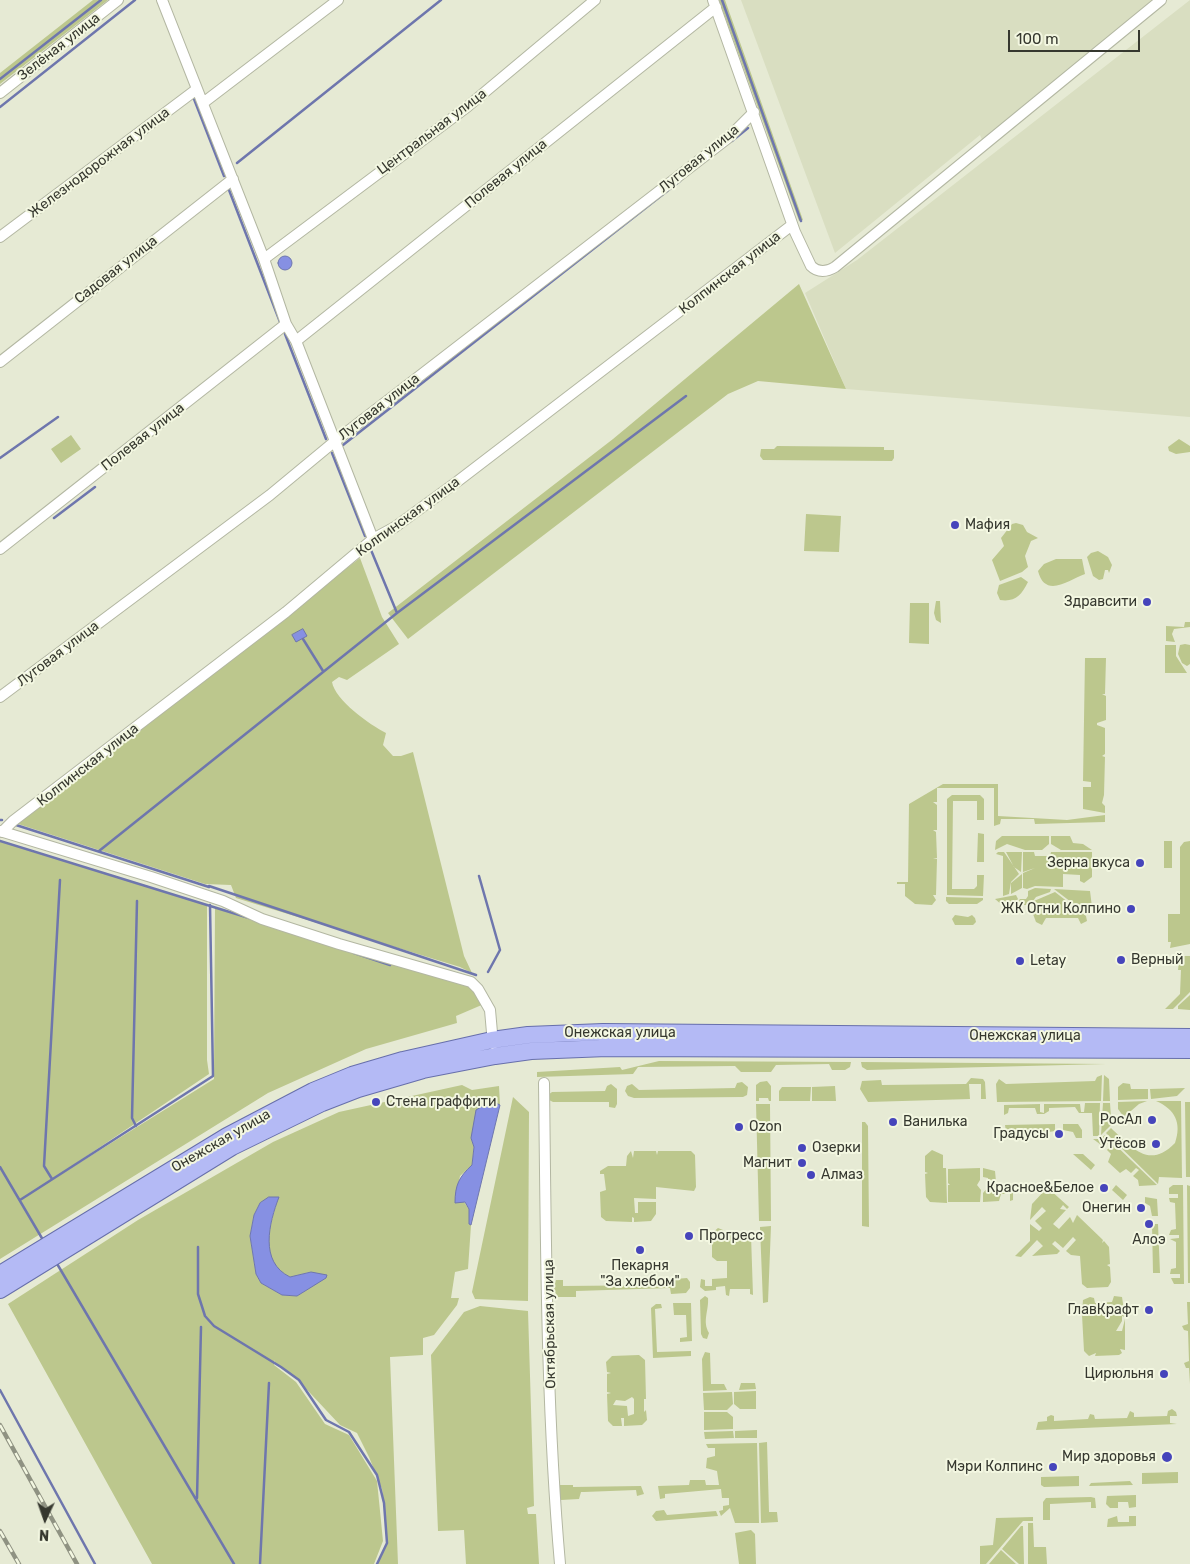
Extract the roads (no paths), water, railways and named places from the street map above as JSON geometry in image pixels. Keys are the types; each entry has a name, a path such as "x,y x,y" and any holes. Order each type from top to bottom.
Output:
{"main road":[{"name":"Онежская улица","path":"96,1223 232,1147 322,1104 358,1089 494,1048 528,1035 603,1032 1190,1037"},
{"name":"Онежская улица","path":"494,1048 532,1051 607,1048 1190,1050"},
{"path":"0,1274 96,1223"},
{"path":"0,1290 96,1223"}],"street":[{"name":"Зелёная улица","path":"0,93 118,0"},
{"path":"162,0 264,259 286,324 296,341 373,539"},
{"path":"203,103 338,0"},
{"name":"Центральная улица","path":"264,259 467,107 595,0"},
{"path":"714,3 754,112 792,225 810,266 815,270 832,269 1161,0"},
{"name":"Полевая улица","path":"296,341 714,3"},
{"name":"Железнодорожная улица","path":"0,237 197,89"},
{"name":"Луговая улица","path":"0,697 270,495 334,442 728,138 754,112"},
{"name":"Садовая улица","path":"0,362 233,179"},
{"name":"Колпинская улица","path":"1,831 286,612 373,539 394,527 458,481 792,225"},
{"name":"Полевая улица","path":"0,549 286,324"},
{"path":"1,831 223,901 262,919 339,944 471,982 478,989 490,1010 494,1048"},
{"name":"Октябрьская улица","path":"544,1083 555,1506 560,1564"}],"water":[{"path":"282,256 288,256 292,263 288,270 282,270 278,266 278,260"},
{"path":"303,629 307,636 296,642 292,635"},
{"path":"494,1102 500,1105 471,1225 469,1224 469,1209 465,1202 455,1203 456,1191 464,1173 472,1165 474,1147 471,1138 476,1110"},
{"path":"269,1197 279,1197 272,1218 269,1241 270,1252 274,1262 280,1270 290,1277 311,1272 327,1275 326,1278 297,1296 282,1295 261,1283 256,1274 250,1236 254,1215 260,1203"}],"waterway":[{"path":"0,79 101,0"},
{"path":"0,107 135,0"},
{"path":"237,163 441,0"},
{"path":"722,0 801,221"},
{"path":"194,99 224,176"},
{"path":"732,141 748,128"},
{"path":"343,445 680,181"},
{"path":"229,190 280,322"},
{"path":"285,334 326,439"},
{"path":"99,851 397,613 686,396"},
{"path":"0,458 58,417"},
{"path":"332,453 365,536"},
{"path":"54,518 95,487"},
{"path":"371,550 397,613"},
{"path":"303,639 323,671"},
{"path":"16,825 209,887"},
{"path":"0,841 249,918"},
{"path":"479,876 500,950 488,972"},
{"path":"52,1179 44,1166 60,880"},
{"path":"209,886 476,975"},
{"path":"136,1126 132,1118 137,901"},
{"path":"20,1200 213,1076 210,905"},
{"path":"354,953 390,965"},
{"path":"0,1167 43,1240"},
{"path":"198,1247 198,1294 205,1316 214,1326 299,1380 326,1420 349,1432 377,1475 384,1503 387,1543 377,1564"},
{"path":"56,1262 234,1564"},
{"path":"197,1498 201,1327"},
{"path":"260,1564 269,1383"},
{"path":"0,1390 95,1564"}],"railway":[{"path":"0,1425 77,1564"},
{"path":"0,1531 19,1564"}],"place":[{"name":"Мафия","path":"955,525"},
{"name":"Здравсити","path":"1147,602"},
{"name":"Зерна вкуса","path":"1140,863"},
{"name":"ЖК Огни Колпино","path":"1131,909"},
{"name":"Верный","path":"1121,960"},
{"name":"Letay","path":"1020,961"},
{"name":"Стена граффити","path":"376,1102"},
{"name":"РосАл","path":"1152,1120"},
{"name":"Ванилька","path":"893,1122"},
{"name":"Ozon","path":"739,1127"},
{"name":"Градусы","path":"1059,1134"},
{"name":"Утёсов","path":"1156,1144"},
{"name":"Озерки","path":"802,1148"},
{"name":"Магнит","path":"802,1163"},
{"name":"Алмаз","path":"811,1175"},
{"name":"Красное&Белое","path":"1104,1188"},
{"name":"Онегин","path":"1141,1208"},
{"name":"Алоэ","path":"1149,1224"},
{"name":"Прогресс","path":"689,1236"},
{"name":"Пекарня \"За хлебом\"","path":"640,1250"},
{"name":"ГлавКрафт","path":"1149,1310"},
{"name":"Цирюльня","path":"1164,1374"},
{"name":"Мир здоровья","path":"1167,1457"},
{"name":"Мэри Колпинс","path":"1053,1467"}]}
